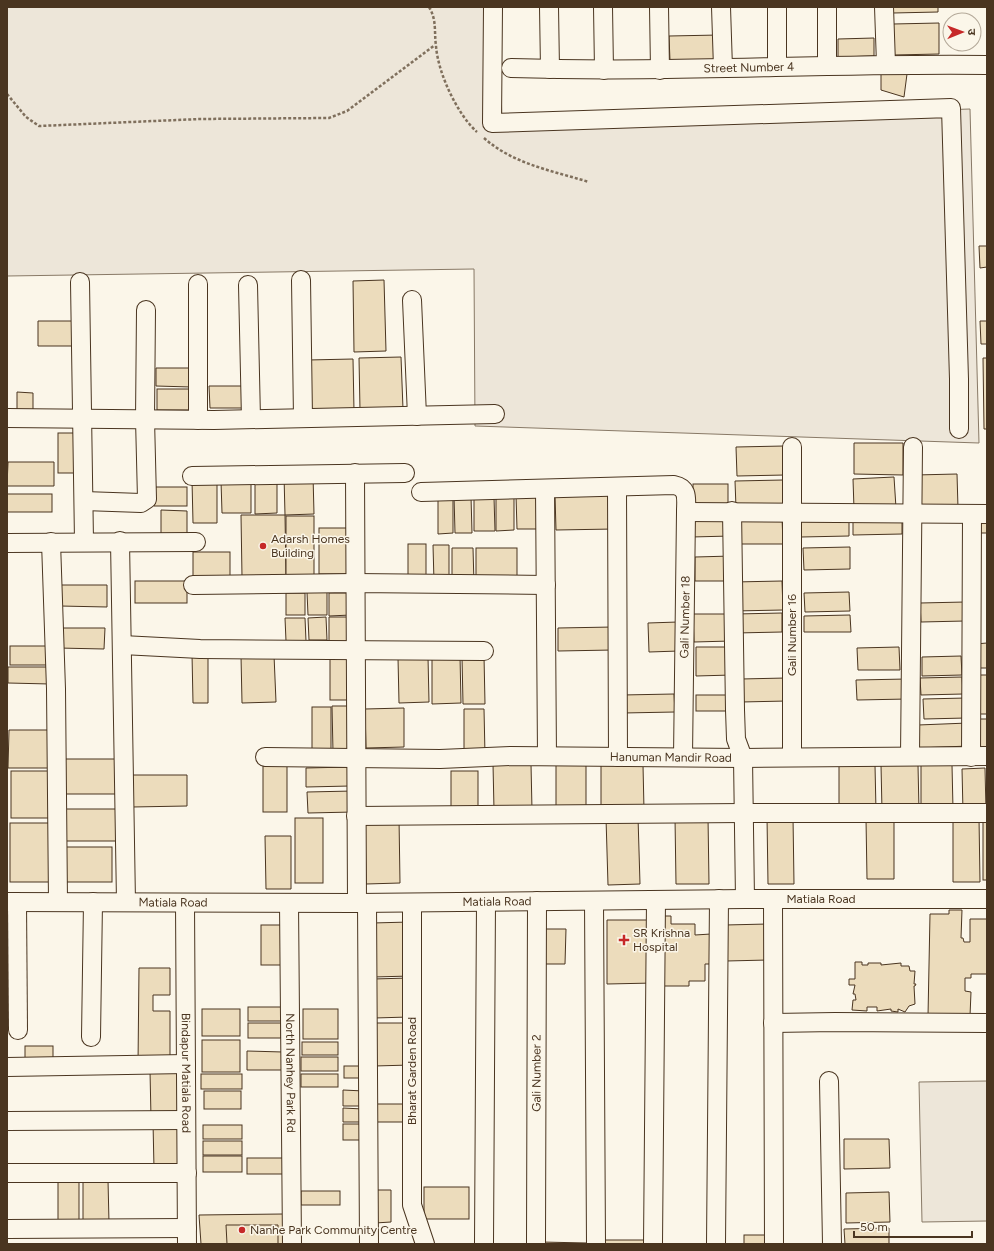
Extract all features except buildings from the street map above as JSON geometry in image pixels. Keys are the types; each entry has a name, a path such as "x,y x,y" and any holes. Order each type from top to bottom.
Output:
{"street":[{"path":"492,7 492,123 951,108 959,429"},
{"path":"549,7 550,69"},
{"path":"604,7 604,70"},
{"path":"660,7 660,70"},
{"path":"721,7 723,68"},
{"path":"769,66 777,7"},
{"path":"827,7 827,66"},
{"path":"884,7 886,64"},
{"name":"Street Number 4","path":"511,68 660,70 886,64 987,65"},
{"path":"301,280 303,418"},
{"path":"80,282 84,541"},
{"path":"198,284 198,420"},
{"path":"248,284 251,419"},
{"path":"412,300 417,416"},
{"path":"84,501 141,503 147,499 145,419 146,310"},
{"path":"7,418 198,420 495,414"},
{"name":"Gali Number 16","path":"792,447 792,758"},
{"path":"910,756 913,447"},
{"path":"355,473 356,816 362,903 369,1244"},
{"path":"192,476 406,473"},
{"name":"Gali Number 18","path":"617,488 674,485 684,489 686,492 683,757"},
{"path":"421,492 617,488 618,757"},
{"path":"545,489 547,756"},
{"path":"732,511 736,739 743,758 745,899"},
{"path":"686,512 732,511 793,513 979,514 979,756"},
{"path":"7,543 84,541 196,542"},
{"path":"120,541 126,902"},
{"path":"51,542 56,689 58,902"},
{"path":"193,585 355,583 546,585"},
{"path":"122,645 200,648 484,651"},
{"name":"Hanuman Mandir Road","path":"265,757 440,760 510,756 792,758 979,756"},
{"path":"356,816 987,813"},
{"name":"Matiala Road","path":"12,902 362,903 987,898"},
{"path":"716,1244 719,899"},
{"path":"773,899 774,1244"},
{"path":"594,900 596,1244"},
{"path":"653,1244 656,900"},
{"name":"Gali Number 2","path":"536,1244 537,901"},
{"path":"12,902 18,1030"},
{"path":"91,1037 93,902"},
{"name":"Bharat Garden Road","path":"412,902 412,1205 424,1241"},
{"path":"484,1244 486,902"},
{"name":"Bindapur Matiala Road","path":"185,903 187,1236"},
{"name":"North Nanhey Park Rd","path":"289,903 292,1244"},
{"path":"773,1023 987,1023"},
{"path":"7,1067 186,1064"},
{"path":"830,1081 832,1244"},
{"path":"7,1121 186,1120"},
{"path":"7,1173 187,1173"},
{"path":"7,1229 187,1236"}],"path":[{"path":"7,94 26,117 39,126 200,119 329,118 347,111 435,45"}],"shaded area":[{"path":"7,7 499,7 502,124 970,109 979,443 475,426 474,269 7,276"},
{"path":"987,1081 987,1221 922,1222 919,1082"}],"place":[{"name":"Adarsh Homes Building","path":"263,546"},
{"name":"SR Krishna Hospital","path":"624,940"},
{"name":"Nanhe Park Community Centre","path":"242,1230"}]}
